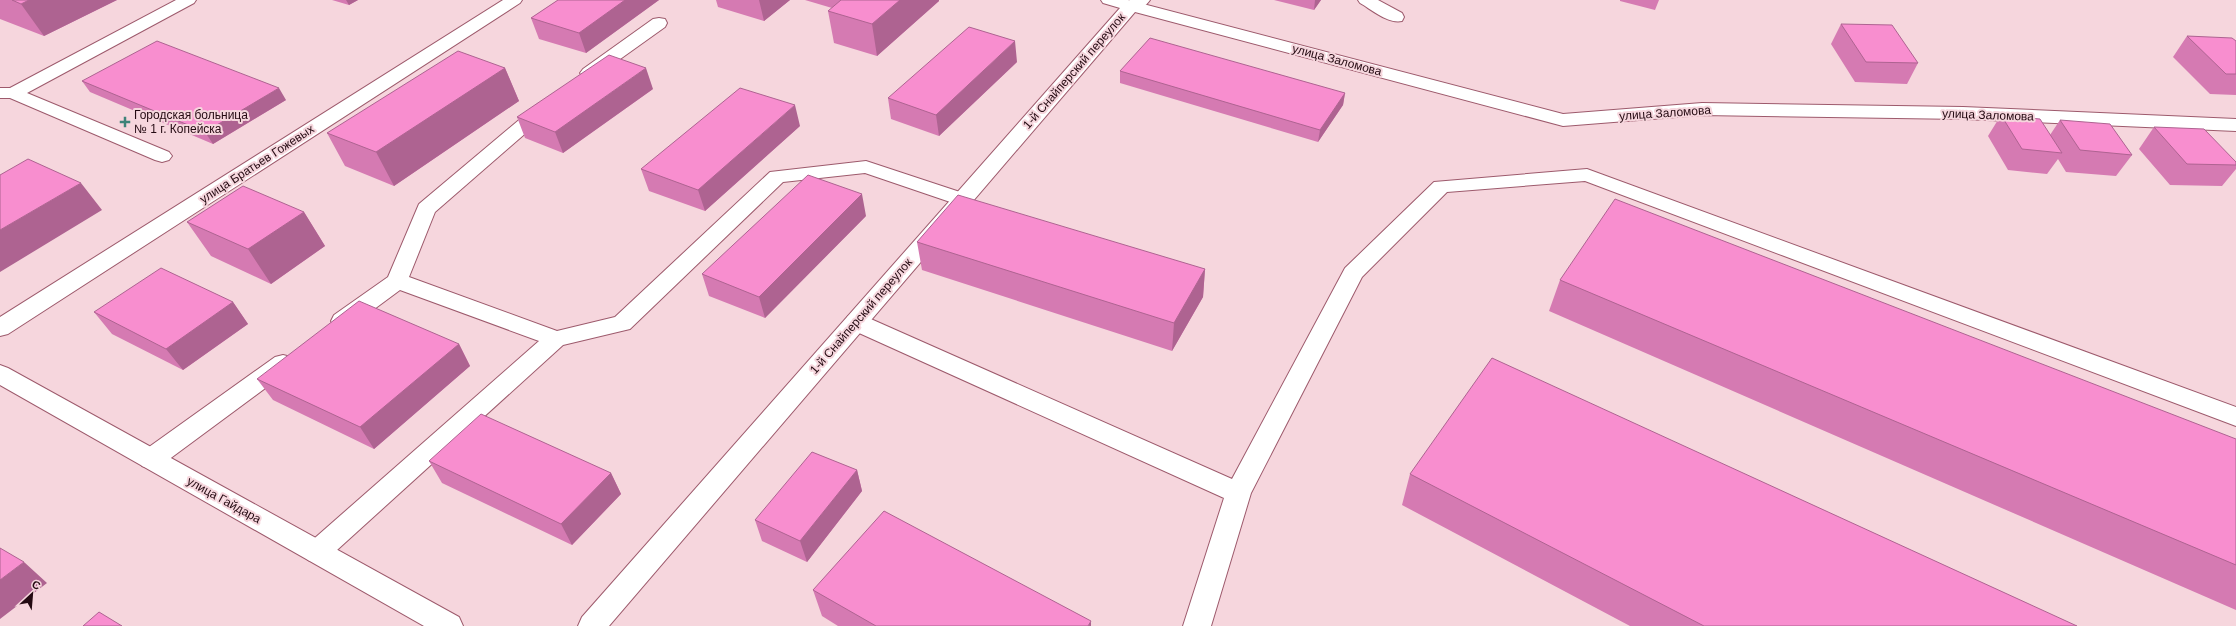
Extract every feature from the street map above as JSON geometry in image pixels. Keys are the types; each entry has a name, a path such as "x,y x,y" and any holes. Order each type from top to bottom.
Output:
{"street":[{"path":"7,93 188,0"},
{"name":"улица Братьев Гожевых","path":"0,328 514,0"},
{"name":"улица Заломова","path":"1109,0 1136,3 1563,120 1702,109 1963,113 2236,125"},
{"path":"1366,0 1396,17"},
{"name":"1-й Снайперский переулок","path":"592,626 962,200 1136,3"},
{"path":"576,83 659,23"},
{"path":"7,93 162,156"},
{"path":"326,332 397,281 426,209 557,97"},
{"path":"317,552 556,339 622,323 777,176 866,167 962,200"},
{"path":"1197,626 1238,493 1353,273 1441,186 1587,175 2236,417"},
{"path":"397,281 556,339"},
{"path":"856,322 1238,493"},
{"path":"151,459 300,351"},
{"name":"улица Гайдара","path":"0,374 449,626"}],"building":[{"path":"12,0 29,0 21,4"},
{"path":"558,0 625,0 579,33 531,18"},
{"path":"841,0 900,0 872,24 828,11"},
{"path":"1841,24 1892,25 1918,63 1866,62"},
{"path":"969,27 1015,41 936,115 888,98"},
{"path":"2187,36 2232,38 2236,41 2236,74 2226,74"},
{"path":"1150,38 1345,93 1320,130 1120,71"},
{"path":"157,41 279,88 205,132 82,81"},
{"path":"458,51 505,68 376,152 327,133"},
{"path":"609,55 646,68 555,132 517,117"},
{"path":"740,88 795,105 698,190 641,169"},
{"path":"2001,115 2040,119 2062,153 2022,149"},
{"path":"2060,120 2110,124 2132,155 2080,150"},
{"path":"2154,127 2204,129 2236,162 2236,165 2187,164"},
{"path":"28,159 81,183 0,230 0,175"},
{"path":"808,175 862,194 759,297 702,274"},
{"path":"243,186 304,212 248,249 187,222"},
{"path":"958,195 1205,269 1174,323 917,242"},
{"path":"1615,199 2236,439 2236,565 1560,280"},
{"path":"161,268 233,302 166,349 94,312"},
{"path":"359,301 459,344 360,427 257,379"},
{"path":"1492,358 2077,626 1704,626 1410,474"},
{"path":"481,414 611,473 561,524 429,461"},
{"path":"812,452 857,470 800,541 755,520"},
{"path":"884,511 1091,621 1088,626 876,626 813,590"},
{"path":"0,548 24,562 0,580"},
{"path":"99,612 122,626 83,626"}],"place":[{"name":"Городская больница № 1 г. Копейска","path":"125,122"}]}
